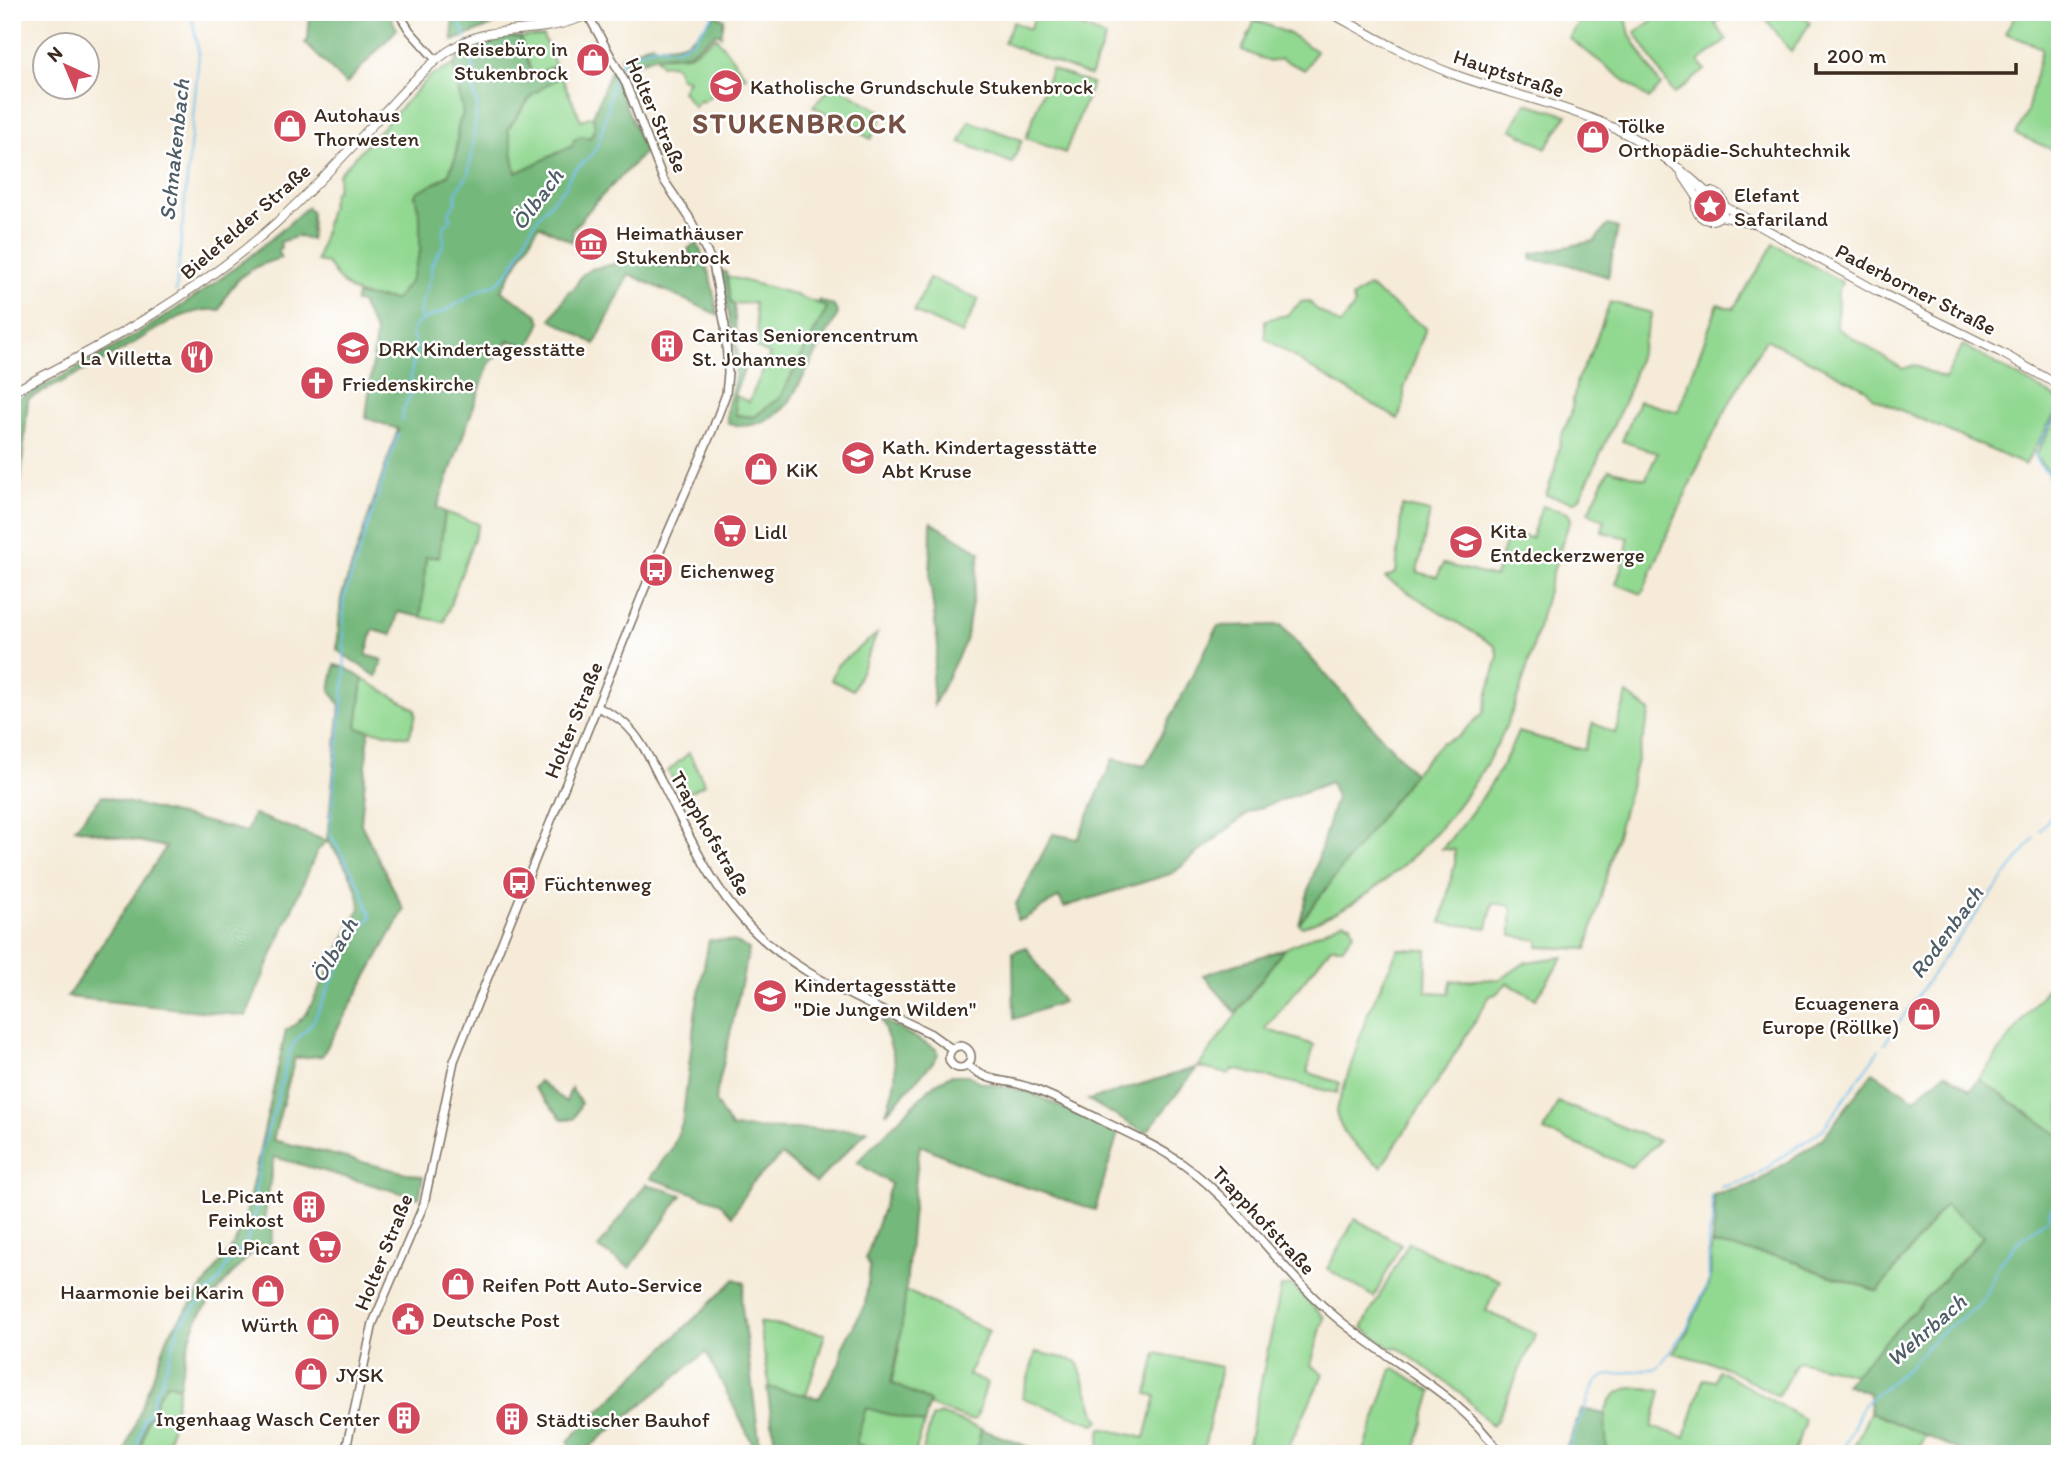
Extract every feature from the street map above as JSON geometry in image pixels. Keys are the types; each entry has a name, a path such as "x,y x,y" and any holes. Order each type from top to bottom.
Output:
{"main road":[{"name":"Hauptstraße","path":"1329,12 1417,59 1451,73 1590,117 1643,144 1677,166 1706,192"},
{"path":"436,60 473,37 498,30 552,26 592,14"},
{"name":"Bielefelder Straße","path":"12,392 121,335 182,297 234,259 318,183 436,60"},
{"name":"Hauptstraße","path":"1677,166 1698,198"},
{"path":"1706,192 1719,195 1724,206 1720,216 1711,220 1701,217 1696,208 1698,198 1706,192"},
{"name":"Paderborner Straße","path":"1724,206 1750,218 1755,224"},
{"name":"Paderborner Straße","path":"1720,216 1755,224 2060,386"}],"street":[{"path":"398,12 410,31 436,60"},
{"name":"Holter Straße","path":"345,1454 377,1311 424,1204 454,1061 726,394 728,373 725,327 713,264 690,217 663,179 618,66 592,14"},
{"name":"Trapphofstraße","path":"597,707 623,722 634,733 717,886 755,933 792,962 931,1034 952,1049"},
{"path":"958,1046 969,1050 971,1060 967,1065 956,1067 951,1063 949,1053 952,1049 958,1046"},
{"name":"Trapphofstraße","path":"967,1065 982,1077 1028,1087 1059,1100 1157,1148 1198,1175 1225,1200 1310,1294 1357,1335 1443,1392 1489,1437 1501,1454"}],"green space":[{"path":"310,12 388,12 397,29 346,84 305,43 308,40"},
{"path":"452,12 488,12 493,25 453,41"},
{"path":"714,12 718,12 717,16 724,19 721,36 717,33 688,54 653,57 624,68 620,57 652,43 653,46 682,44 714,16"},
{"path":"1037,12 1047,12 1106,37 1090,76 1004,43 1013,22 1030,29"},
{"path":"1587,12 1625,12 1630,35 1661,86 1649,99 1569,38"},
{"path":"1665,12 1731,12 1715,24 1727,40 1699,61 1705,70 1674,94 1635,32"},
{"path":"1761,12 1802,12 1810,23 1791,52"},
{"path":"2018,12 2060,12 2060,153 2016,134 2027,112 2042,48 2005,33"},
{"path":"1255,20 1290,34 1316,51 1305,70 1281,59 1270,62 1242,50"},
{"path":"543,36 556,66 532,75 520,37"},
{"path":"502,37 520,37 532,75 556,66 561,76 533,94 508,129 516,173 572,146 574,140 581,136 590,138 595,127 593,116 611,70 645,152 573,229 572,242 539,225 501,291 537,314 541,322 529,347 509,341 489,364 437,508 445,512 439,557 426,557 421,617 398,612 392,635 373,630 366,655 382,660 377,677 337,650 341,598 398,429 366,418 376,333 361,303 355,302 357,295 395,300 411,280 420,252 420,217 415,195 448,175 456,157 458,125 463,114 454,65 460,52 475,44"},
{"path":"716,37 746,76 724,91 718,83 712,87 716,92 702,102 700,100 694,107 682,91 688,80 680,78 677,68 672,64 661,65 656,57 690,55"},
{"path":"454,65 463,114 458,125 456,157 448,175 415,195 420,217 420,252 411,280 395,301 372,298 355,292 341,282 327,263 317,261 339,174 430,76"},
{"path":"1051,69 1092,84 1065,153 1026,138"},
{"path":"561,76 581,120 593,116 595,127 590,139 516,174 508,129 533,94"},
{"path":"834,84 884,113 871,139 813,106"},
{"path":"1526,103 1567,115 1546,148 1511,129"},
{"path":"969,121 1022,140 1012,163 960,142"},
{"path":"307,207 312,213 311,240 299,236 280,242 281,248 278,249 281,258 260,265 243,275 230,290 220,310 205,310 178,318 105,360 28,399 12,586 12,402 91,361 204,291 274,237"},
{"path":"1608,225 1618,228 1608,277 1563,263 1532,260 1531,254 1594,241"},
{"path":"697,242 710,276 718,315 629,274 595,344 551,319 581,276 591,269 614,264 630,254 672,267 695,267 688,249"},
{"path":"1774,244 1842,282 1838,293 1837,328 1903,369 1914,365 1945,379 1963,345 2060,400 2060,405 2025,465 1873,398 1866,389 1766,339 1715,432 1642,594 1616,584 1626,554 1628,538 1602,532 1604,520 1588,513 1609,469 1646,479 1657,453 1622,441 1639,401 1678,412 1718,304 1733,309"},
{"path":"720,271 726,272 731,304 734,304 736,333 740,333 740,338 736,339 739,361 744,361 744,370 734,395 736,415 754,417 780,397 827,308 818,303 819,300 834,306 838,314 789,403 769,419 753,425 728,423 735,362 733,336"},
{"path":"726,276 787,292 828,307 780,397 754,417 736,415 734,395 749,402 770,354 756,348 758,337 754,303 731,304"},
{"path":"929,278 979,299 962,334 914,312"},
{"path":"1368,286 1426,328 1404,389 1404,404 1398,419 1265,338 1265,320 1287,315 1301,302 1309,301 1340,325 1355,305 1352,298"},
{"path":"1610,302 1652,313 1627,396 1580,498 1574,502 1546,495 1555,469 1561,437 1571,414 1577,379 1591,353"},
{"path":"2060,410 2060,510 2048,472 2035,456"},
{"path":"1402,506 1430,512 1417,572 1437,577 1443,564 1495,577 1508,532 1531,538 1542,506 1568,513 1571,519 1555,564 1516,702 1482,772 1432,837 1402,866 1371,891 1337,912 1302,927 1299,924 1414,773 1441,743 1458,737 1483,713 1498,656 1495,646 1385,578 1396,573"},
{"path":"445,512 479,524 444,622 421,617 426,556 439,557"},
{"path":"931,522 980,552 966,640 934,705 932,676 938,646 930,581"},
{"path":"1281,625 1414,773 1299,924 1336,797 1331,782 1249,812 1173,873 1064,907 1059,897 1024,919 1017,920 1016,904 1053,834 1078,839 1113,759 1145,766 1218,626"},
{"path":"877,634 853,690 831,680 837,665"},
{"path":"335,665 346,668 363,679 357,728 369,730 361,824 404,910 322,1056 295,1058 273,1140 423,1177 419,1198 274,1157 264,1220 273,1230 270,1248 260,1245 208,1304 196,1322 190,1338 179,1387 167,1383 157,1398 153,1414 147,1419 140,1454 124,1454 169,1334 234,1244 244,1223 286,1030 307,1013 360,908 357,890 349,872 327,841 340,705 330,690"},
{"path":"363,679 415,709 416,715 409,737 357,728"},
{"path":"1627,694 1650,711 1587,949 1538,947 1538,940 1511,936 1511,906 1493,903 1487,928 1441,923 1455,863 1455,850 1442,849 1485,793 1518,732 1584,750 1593,723 1615,733"},
{"path":"689,753 705,784 682,796 668,771"},
{"path":"102,796 247,832 253,814 327,841 317,851 246,1016 67,997 166,847 75,828"},
{"path":"1343,922 1351,924 1354,932 1343,947 1331,947 1265,1029 1314,1045 1307,1072 1340,1083 1337,1093 1233,1069 1228,1074 1198,1067 1284,949"},
{"path":"709,940 733,941 749,949 715,1101 731,1128 868,1130 816,1183 782,1155 751,1184 732,1216 719,1202 650,1178 672,1148 682,1124 696,1008"},
{"path":"1026,947 1063,1002 1014,1019 1013,952"},
{"path":"1284,949 1236,1013 1203,975"},
{"path":"1398,949 1427,950 1426,992 1449,993 1451,981 1501,979 1526,962 1563,957 1536,999 1507,983 1490,996 1381,1167 1347,1137 1336,1112 1367,1015"},
{"path":"2060,970 2060,1136 1979,1079"},
{"path":"881,1019 936,1049 938,1054 886,1113 894,1085 895,1065"},
{"path":"1198,1067 1146,1133 1088,1100 1195,1068"},
{"path":"1873,1072 1914,1099 1945,1073 1970,1090 1979,1079 2060,1136 2060,1454 1969,1454 1870,1412 1869,1393 1845,1384 1984,1236 1945,1205 1878,1291 1789,1259 1711,1244 1715,1220 1713,1195 1752,1185 1822,1139"},
{"path":"951,1075 968,1075 980,1082 1027,1091 1118,1133 1095,1210 981,1172 920,1145 902,1324 891,1383 930,1401 924,1424 866,1408 856,1443 882,1454 773,1454 774,1437 767,1387 819,1398 841,1361 842,1348 865,1304 870,1268 866,1258 891,1184 857,1162 934,1084"},
{"path":"539,1081 566,1102 571,1088 581,1103 574,1119 562,1119 534,1088"},
{"path":"1558,1102 1659,1141 1631,1167 1544,1131"},
{"path":"646,1184 682,1195 630,1268 598,1248"},
{"path":"1945,1205 1985,1236 1855,1374 1798,1361 1778,1396 1720,1365 1673,1353 1688,1330 1710,1281 1711,1244 1789,1259 1878,1291"},
{"path":"1355,1219 1401,1244 1374,1297 1327,1269"},
{"path":"1409,1242 1435,1256 1500,1280 1486,1311 1536,1334 1492,1426 1462,1394 1397,1347 1391,1348 1362,1328"},
{"path":"735,1279 745,1283 741,1300 761,1454 758,1454 706,1352 581,1454 575,1454 568,1441"},
{"path":"1291,1285 1324,1317 1311,1365 1323,1374 1285,1454 1246,1454 1281,1287"},
{"path":"905,1290 989,1331 968,1375 987,1383 976,1419 970,1420 928,1405 929,1401 891,1384 899,1350"},
{"path":"759,1322 825,1334 806,1396 770,1388"},
{"path":"1036,1352 1077,1361 1100,1420 1095,1424 1022,1398"},
{"path":"1156,1353 1221,1367 1203,1454 1098,1454 1101,1428 1145,1438 1156,1396 1147,1394"},
{"path":"1395,1368 1432,1392 1414,1454 1363,1454 1392,1369"},
{"path":"1718,1370 1804,1419 1793,1454 1607,1454 1605,1413 1614,1396 1635,1388 1661,1391 1652,1427 1685,1437 1703,1379 1715,1381"},
{"path":"167,1383 179,1387 166,1454 140,1454 147,1419 153,1414 157,1398"},
{"path":"866,1408 924,1424 915,1454 882,1454 855,1443"},
{"path":"1582,1409 1605,1414 1607,1454 1564,1454"},
{"path":"1870,1412 1926,1434 1916,1454 1851,1454"},
{"path":"940,1414 981,1429 976,1454 922,1454 932,1418"},
{"path":"981,1429 1034,1449 1033,1454 976,1454"}],"waterway":[{"name":"Schnakenbach","path":"176,292 199,55 191,12"},
{"path":"458,12 465,38"},
{"name":"Ölbach","path":"619,67 625,57 657,46 675,49 692,41 716,12"},
{"path":"421,318 419,312 432,273 431,265 444,244 445,225 451,220 449,212 456,202 456,192 468,175 472,154 477,105 474,94 474,68 467,43"},
{"name":"Ölbach","path":"402,421 403,410 411,394 411,373 417,347 412,335 414,329 424,319 445,311 504,277 537,219 566,187 574,171 593,154 603,130 616,72"},
{"name":"Rodenbach","path":"2038,446 2060,408"},
{"name":"Ölbach","path":"135,1454 144,1419 151,1410 180,1324 220,1279 228,1263 246,1244 256,1211 255,1195 261,1151 289,1053 294,1043 313,1022 353,937 371,917 361,888 329,833 345,672 343,601 398,434"},
{"name":"Rodenbach","path":"2035,451 2037,462 2047,473 2060,516"},
{"name":"Rodenbach","path":"2040,830 2060,805"},
{"name":"Rodenbach","path":"1884,1044 1945,956 2034,838"},
{"name":"Rodenbach","path":"1721,1187 1755,1176 1823,1129 1879,1050"},
{"name":"Rodenbach","path":"1566,1454 1595,1382 1605,1376 1658,1368 1687,1328 1709,1281 1708,1240 1713,1219 1711,1195"},
{"name":"Wehrbach","path":"1841,1454 1864,1404 1908,1368 1940,1333 1981,1304 2000,1262 2017,1243 2050,1217 2049,1211 2060,1199"}],"place":[{"name":"Reisebüro in Stukenbrock","path":"593,60"},
{"name":"Katholische Grundschule Stukenbrock","path":"726,86"},
{"name":"Autohaus Thorwesten","path":"290,126"},
{"name":"Tölke Orthopädie-Schuhtechnik","path":"1593,137"},
{"name":"Elefant Safariland","path":"1710,206"},
{"name":"Heimathäuser Stukenbrock","path":"591,244"},
{"name":"Caritas Seniorencentrum St. Johannes","path":"667,346"},
{"name":"DRK Kindertagesstätte","path":"353,348"},
{"name":"La Villetta","path":"197,357"},
{"name":"Friedenskirche","path":"317,383"},
{"name":"Kath. Kindertagesstätte Abt Kruse","path":"858,458"},
{"name":"KiK","path":"761,469"},
{"name":"Lidl","path":"730,531"},
{"name":"Kita Entdeckerzwerge","path":"1466,542"},
{"name":"Eichenweg","path":"656,570"},
{"name":"Füchtenweg","path":"519,883"},
{"name":"Kindertagesstätte \"Die Jungen Wilden\"","path":"770,996"},
{"name":"Ecuagenera Europe (Röllke)","path":"1924,1014"},
{"name":"Le.Picant Feinkost","path":"309,1207"},
{"name":"Le.Picant","path":"325,1247"},
{"name":"Reifen Pott Auto-Service","path":"458,1284"},
{"name":"Haarmonie bei Karin","path":"268,1291"},
{"name":"Deutsche Post","path":"408,1319"},
{"name":"Würth","path":"323,1324"},
{"name":"JYSK","path":"311,1374"},
{"name":"Ingenhaag Wasch Center","path":"404,1418"},
{"name":"Städtischer Bauhof","path":"512,1419"}],"district":[{"name":"STUKENBROCK","path":"800,123"}]}
